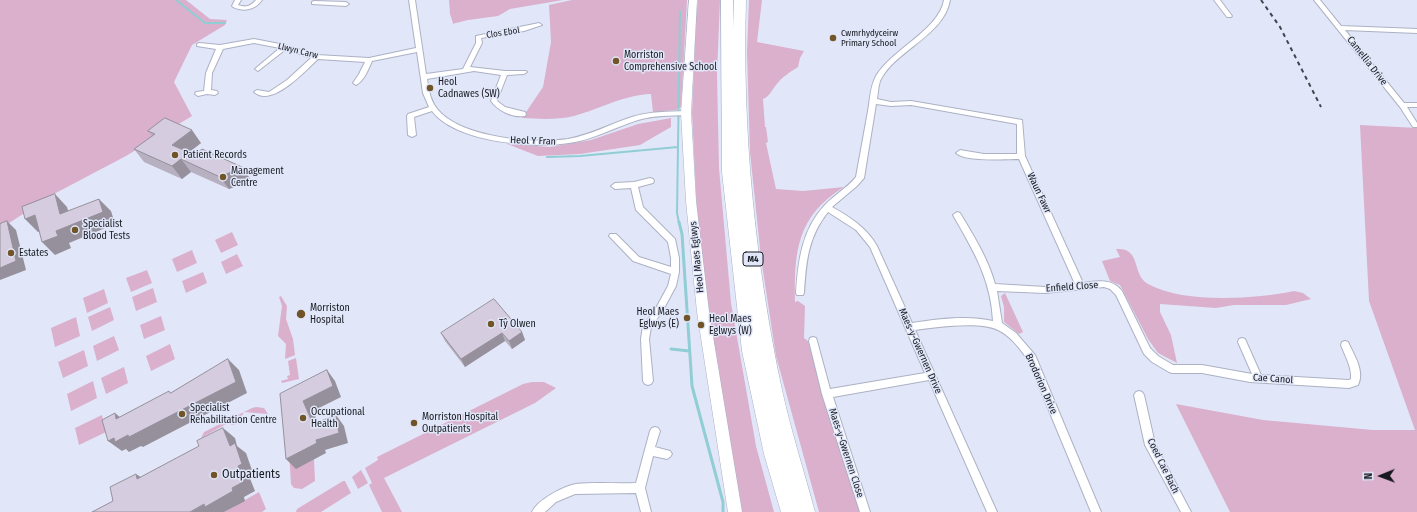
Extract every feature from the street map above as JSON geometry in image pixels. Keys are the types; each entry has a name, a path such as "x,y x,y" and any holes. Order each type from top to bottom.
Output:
{"highway":[{"name":"M4","path":"727,0 729,172 750,351 773,454 790,512"},
{"name":"M4","path":"740,0 738,74 742,169 755,282 766,348 786,442 806,512"}],"street":[{"path":"238,0 235,6 240,8 254,6 259,0"},
{"name":"Heol Y Fran","path":"412,0 426,93 433,108 438,114 459,128 505,140 550,143 586,137 644,116 686,113"},
{"name":"Heol Maes Eglwys","path":"693,0 686,113 691,201 703,312 734,512"},
{"path":"800,293 801,269 808,238 818,217 860,178 872,101 876,83 880,75 891,61 935,23 945,8 947,0"},
{"path":"1217,0 1229,16"},
{"name":"Camellia Drive","path":"1317,0 1402,105 1415,125"},
{"path":"314,3 328,2 346,5"},
{"name":"Clos Ebol","path":"466,70 479,43 478,37 495,33 519,31 539,25"},
{"path":"1341,28 1417,31"},
{"name":"Llwyn Carw","path":"200,45 220,47 254,41 285,47 316,57 369,60 420,49"},
{"path":"207,92 209,73 220,47"},
{"path":"258,69 285,47"},
{"path":"257,92 270,94 289,82 316,57"},
{"path":"356,83 362,75 369,60"},
{"path":"424,77 466,70 484,70 505,73 524,72"},
{"path":"505,73 494,101 497,107 507,111 523,114"},
{"path":"198,94 207,92 215,93"},
{"path":"872,101 891,104 912,103 1020,122 1021,156 984,157 960,153"},
{"path":"1402,105 1417,105"},
{"path":"412,135 410,116 433,108"},
{"name":"Waun Fawr","path":"1021,156 1082,287"},
{"path":"615,186 650,182"},
{"path":"634,185 639,208 672,241 675,258 675,272 672,286 659,310 647,326 644,339 648,381"},
{"name":"Maes-y-Gwernen Drive","path":"827,208 851,221 866,235 873,246 992,512"},
{"path":"909,327 939,323 998,326 998,310 994,287 980,254 957,215"},
{"path":"613,236 636,259 675,272"},
{"name":"Enfield Close","path":"994,287 1045,290 1104,284 1116,288 1147,351 1155,359"},
{"name":"Brodorion Drive","path":"998,326 1024,346 1032,358 1096,512"},
{"name":"Maes-y-Gwernen Close","path":"813,342 827,394 866,512"},
{"path":"1242,342 1258,378"},
{"name":"Cae Canol","path":"1155,359 1172,369 1202,369 1258,378 1348,384 1355,382 1356,372 1345,345"},
{"name":"Maes-y-Gwernen Close","path":"827,394 931,376"},
{"name":"Coed Cae Bach","path":"1139,395 1150,445 1186,512"},
{"path":"646,512 640,488 655,431"},
{"path":"650,451 667,454"},
{"path":"537,512 552,499 575,489 640,488"}],"shaded area":[{"path":"0,0 186,0 210,19 227,20 225,25 192,45 174,82 192,116 126,156 52,195 0,229"},
{"path":"449,0 563,0 510,9 498,16 452,24"},
{"name":"Morriston Comprehensive School","path":"572,0 687,0 681,107 676,110 653,112 651,94 631,97 574,116 548,119 522,118 543,87 551,42 549,5"},
{"path":"698,0 720,0 717,74 719,168 731,303 756,446 774,512 742,512 718,373 698,235 692,113"},
{"path":"749,0 762,0 757,42 804,51 800,58 798,67 781,80 769,95 763,99 765,127 768,142 766,143 776,189 803,191 844,187 828,198 816,210 802,236 796,267 795,302 798,301 805,306 804,338 808,341 829,415 861,512 819,512 776,356 761,258 750,152 747,52"},
{"path":"671,118 671,127 640,145 580,154 538,156 507,144 550,147 591,140 638,124"},
{"path":"1360,125 1417,128 1417,512 1230,512 1176,404 1263,420 1373,430 1415,430 1369,301"},
{"path":"232,232 238,245 221,253 215,240"},
{"path":"1116,249 1130,252 1139,274 1148,284 1181,295 1240,298 1294,291 1303,293 1311,299 1286,305 1234,305 1216,308 1160,304 1160,312 1171,335 1177,363 1158,353 1148,339 1120,285 1110,281 1102,261 1120,257"},
{"path":"192,250 197,263 177,272 172,259"},
{"path":"237,254 243,266 226,274 221,262"},
{"path":"147,270 152,283 131,292 126,278"},
{"path":"203,272 207,283 186,293 182,281"},
{"path":"153,288 157,302 136,311 132,297"},
{"path":"104,289 108,303 87,313 83,298"},
{"path":"1005,293 1023,332 1019,334 1004,322 1004,307 1001,296"},
{"path":"281,296 287,306 286,319 293,339 295,355 285,359 286,344 278,336 282,306 279,297"},
{"path":"110,307 114,320 92,331 88,317"},
{"path":"161,316 165,330 144,339 140,325"},
{"path":"76,317 80,336 55,347 51,328"},
{"path":"114,336 119,350 97,361 93,346"},
{"path":"170,344 175,359 151,371 146,356"},
{"path":"84,350 88,366 63,378 58,362"},
{"path":"296,358 299,379 282,383 281,381 288,379 287,376 290,375 288,361"},
{"path":"124,367 128,383 106,394 101,378"},
{"path":"93,381 97,398 71,411 67,394"},
{"path":"544,382 556,388 535,403 384,478 402,512 382,512 369,485 372,483 365,468 378,460 377,457 523,384"},
{"path":"256,407 264,408 268,414 244,412"},
{"path":"244,412 237,424 232,425 228,423 201,438 204,432"},
{"path":"102,415 106,432 79,445 75,428"},
{"path":"288,435 296,468 314,459 315,481 302,489 294,488 291,484"},
{"path":"361,470 368,483 358,489 352,477"},
{"path":"345,481 351,493 321,512 296,512 297,509"},
{"path":"259,492 266,509 262,512 224,512"}],"building":[{"path":"165,118 192,130 172,145 195,155 202,149 242,167 220,177 181,159 172,166 134,149 155,134 148,131"},
{"path":"55,194 60,214 99,199 103,212 56,231 58,236 42,242 35,215 25,219 22,207"},
{"path":"7,221 16,261 0,268 0,224"},
{"name":"Tŷ Olwen","path":"494,299 522,332 509,341 502,333 461,359 441,333"},
{"path":"228,359 236,382 129,437 128,435 115,442 114,438 108,441 102,420 115,413 116,419 169,391 170,393"},
{"path":"327,370 333,386 303,401 313,424 336,415 339,433 316,440 317,443 286,459 280,394"},
{"name":"Outpatients","path":"223,428 230,446 235,443 242,464 238,466 243,482 232,488 233,491 205,507 204,504 190,512 92,512 113,501 110,487 136,474 137,479 199,446 197,441"}],"waterway":[{"path":"176,0 205,23 225,23"},
{"path":"678,147 680,11"},
{"path":"547,157 580,156 678,147"},
{"path":"678,147 677,213 679,223"},
{"path":"679,222 682,234 692,386 723,502 723,512"},
{"path":"671,349 689,351"}],"railway":[{"path":"1261,0 1280,27 1321,107"}],"place":[{"name":"Cwmrhydyceirw Primary School","path":"833,38"},
{"name":"Morriston Comprehensive School","path":"616,61"},
{"name":"Heol Cadnawes (SW)","path":"430,88"},
{"name":"Patient Records","path":"175,155"},
{"name":"Management Centre","path":"223,177"},
{"name":"Specialist Blood Tests","path":"75,230"},
{"name":"Estates","path":"11,253"},
{"name":"Morriston Hospital","path":"301,314"},
{"name":"Heol Maes Eglwys (E)","path":"687,318"},
{"name":"Tŷ Olwen","path":"491,324"},
{"name":"Heol Maes Eglwys (W)","path":"701,325"},
{"name":"Specialist Rehabilitation Centre","path":"182,414"},
{"name":"Occupational Health","path":"303,418"},
{"name":"Morriston Hospital Outpatients","path":"414,423"},
{"name":"Outpatients","path":"214,475"}]}
